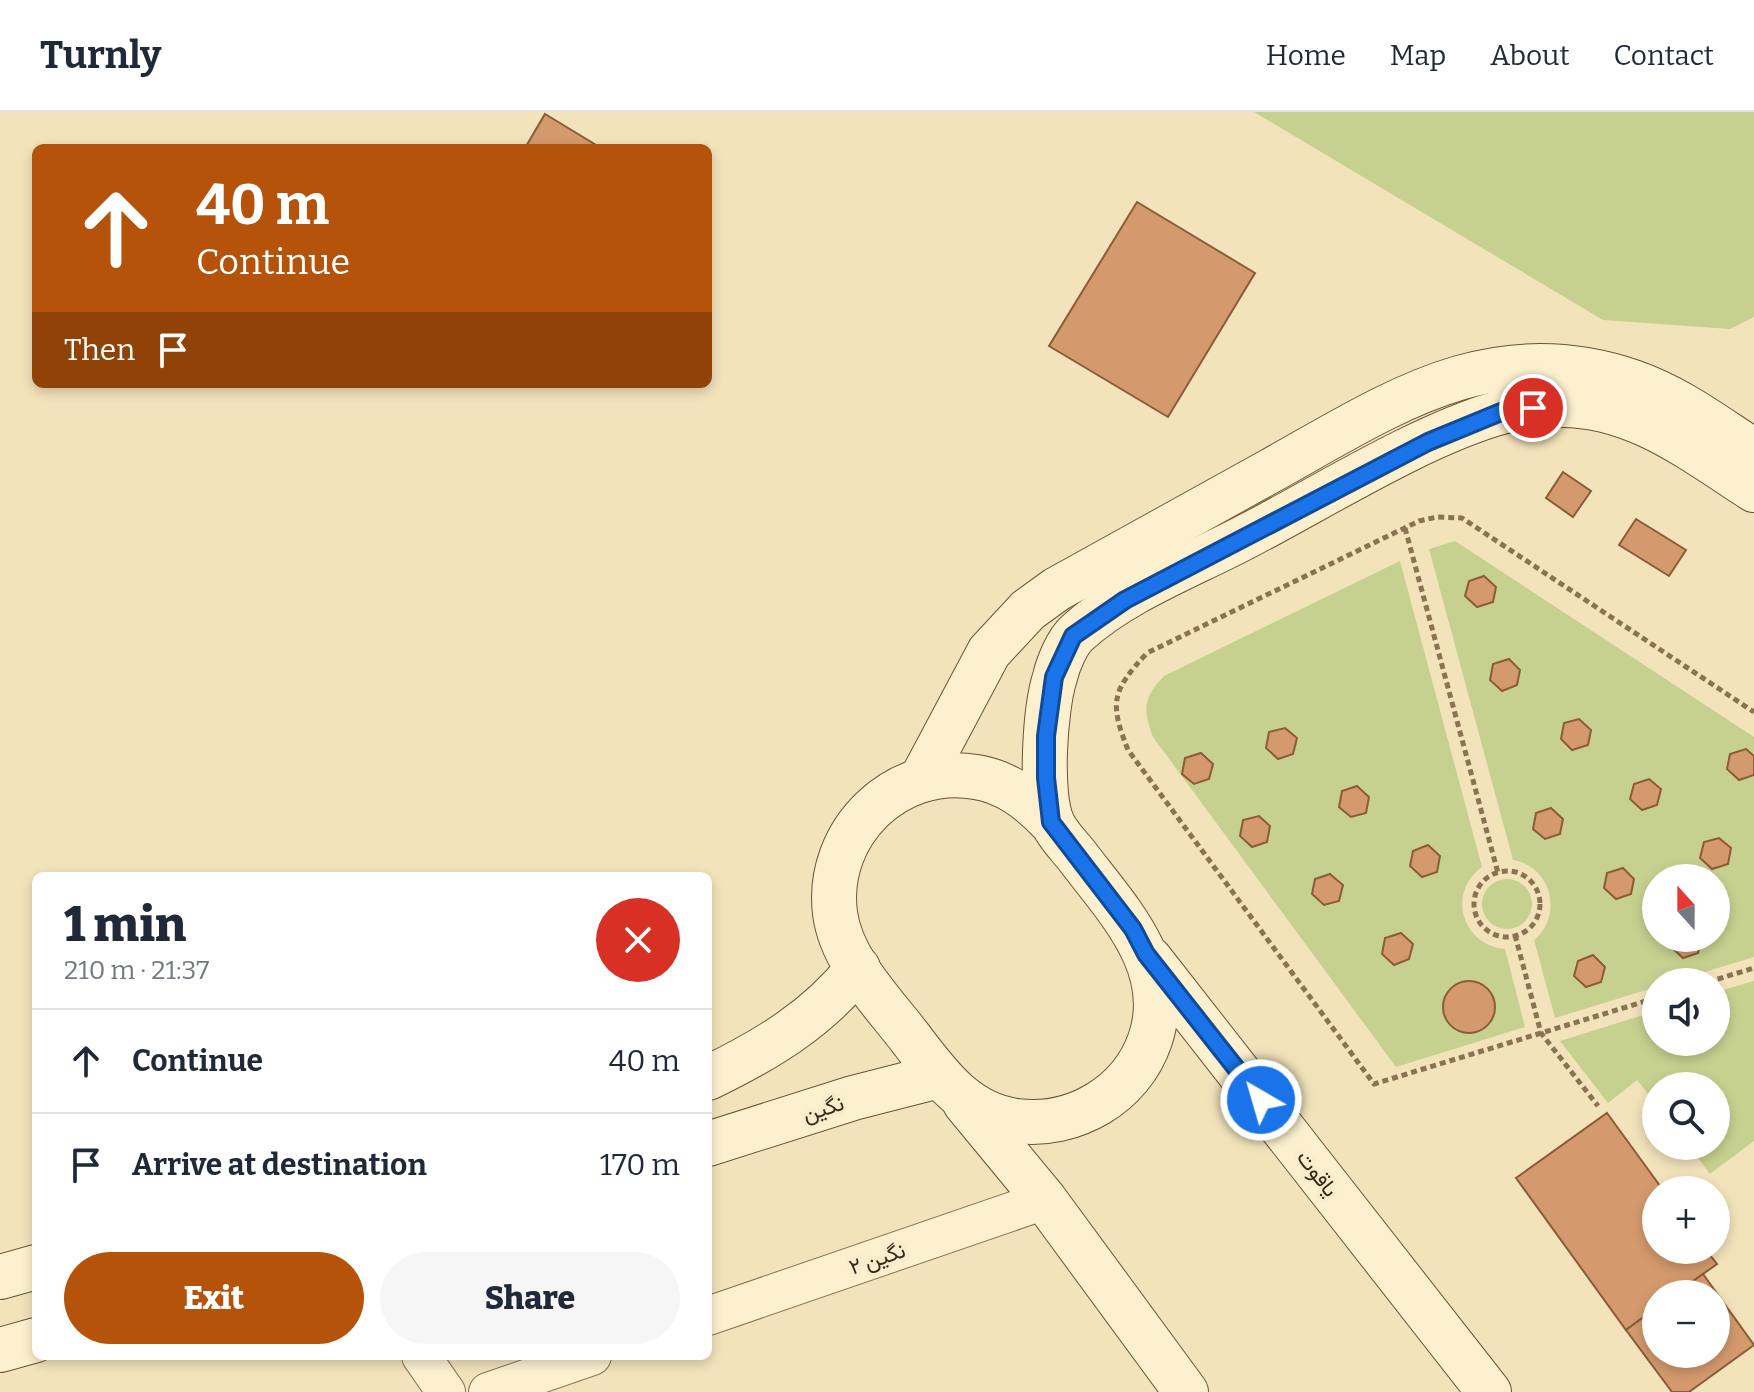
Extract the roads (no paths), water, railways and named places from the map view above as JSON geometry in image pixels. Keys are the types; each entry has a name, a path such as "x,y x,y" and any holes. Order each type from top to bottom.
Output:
{"street":[{"path":"921,780 989,652 1028,610 1057,589 1411,393 1447,380 1498,369 1560,367 1596,372 1664,394 1754,451"},
{"path":"1051,822 1046,778 1046,736 1054,677 1073,636 1125,600 1428,442 1501,412 1562,405 1591,408 1620,413 1650,424 1754,490"},
{"path":"948,1086 983,1111 1011,1120 1040,1123 1069,1118 1096,1106 1119,1089 1138,1066 1153,1025 1155,982 1146,954 1133,929 1051,822 1032,802 1007,787 979,777 950,775 921,780 894,792 871,809 852,832 840,858 834,887 835,916 843,944 948,1086 1045,1200 1186,1392"},
{"name":"یاقوت","path":"1146,954 1489,1392"},
{"path":"712,1076 764,1051 814,1014 858,968"},
{"name":"نگین","path":"712,1143 853,1098 948,1086"},
{"name":"نگین ۲","path":"712,1315 1045,1200"},
{"path":"0,1277 32,1268"},
{"path":"0,1350 32,1341"},
{"path":"424,1360 446,1392"},
{"path":"488,1392 580,1360"}]}
